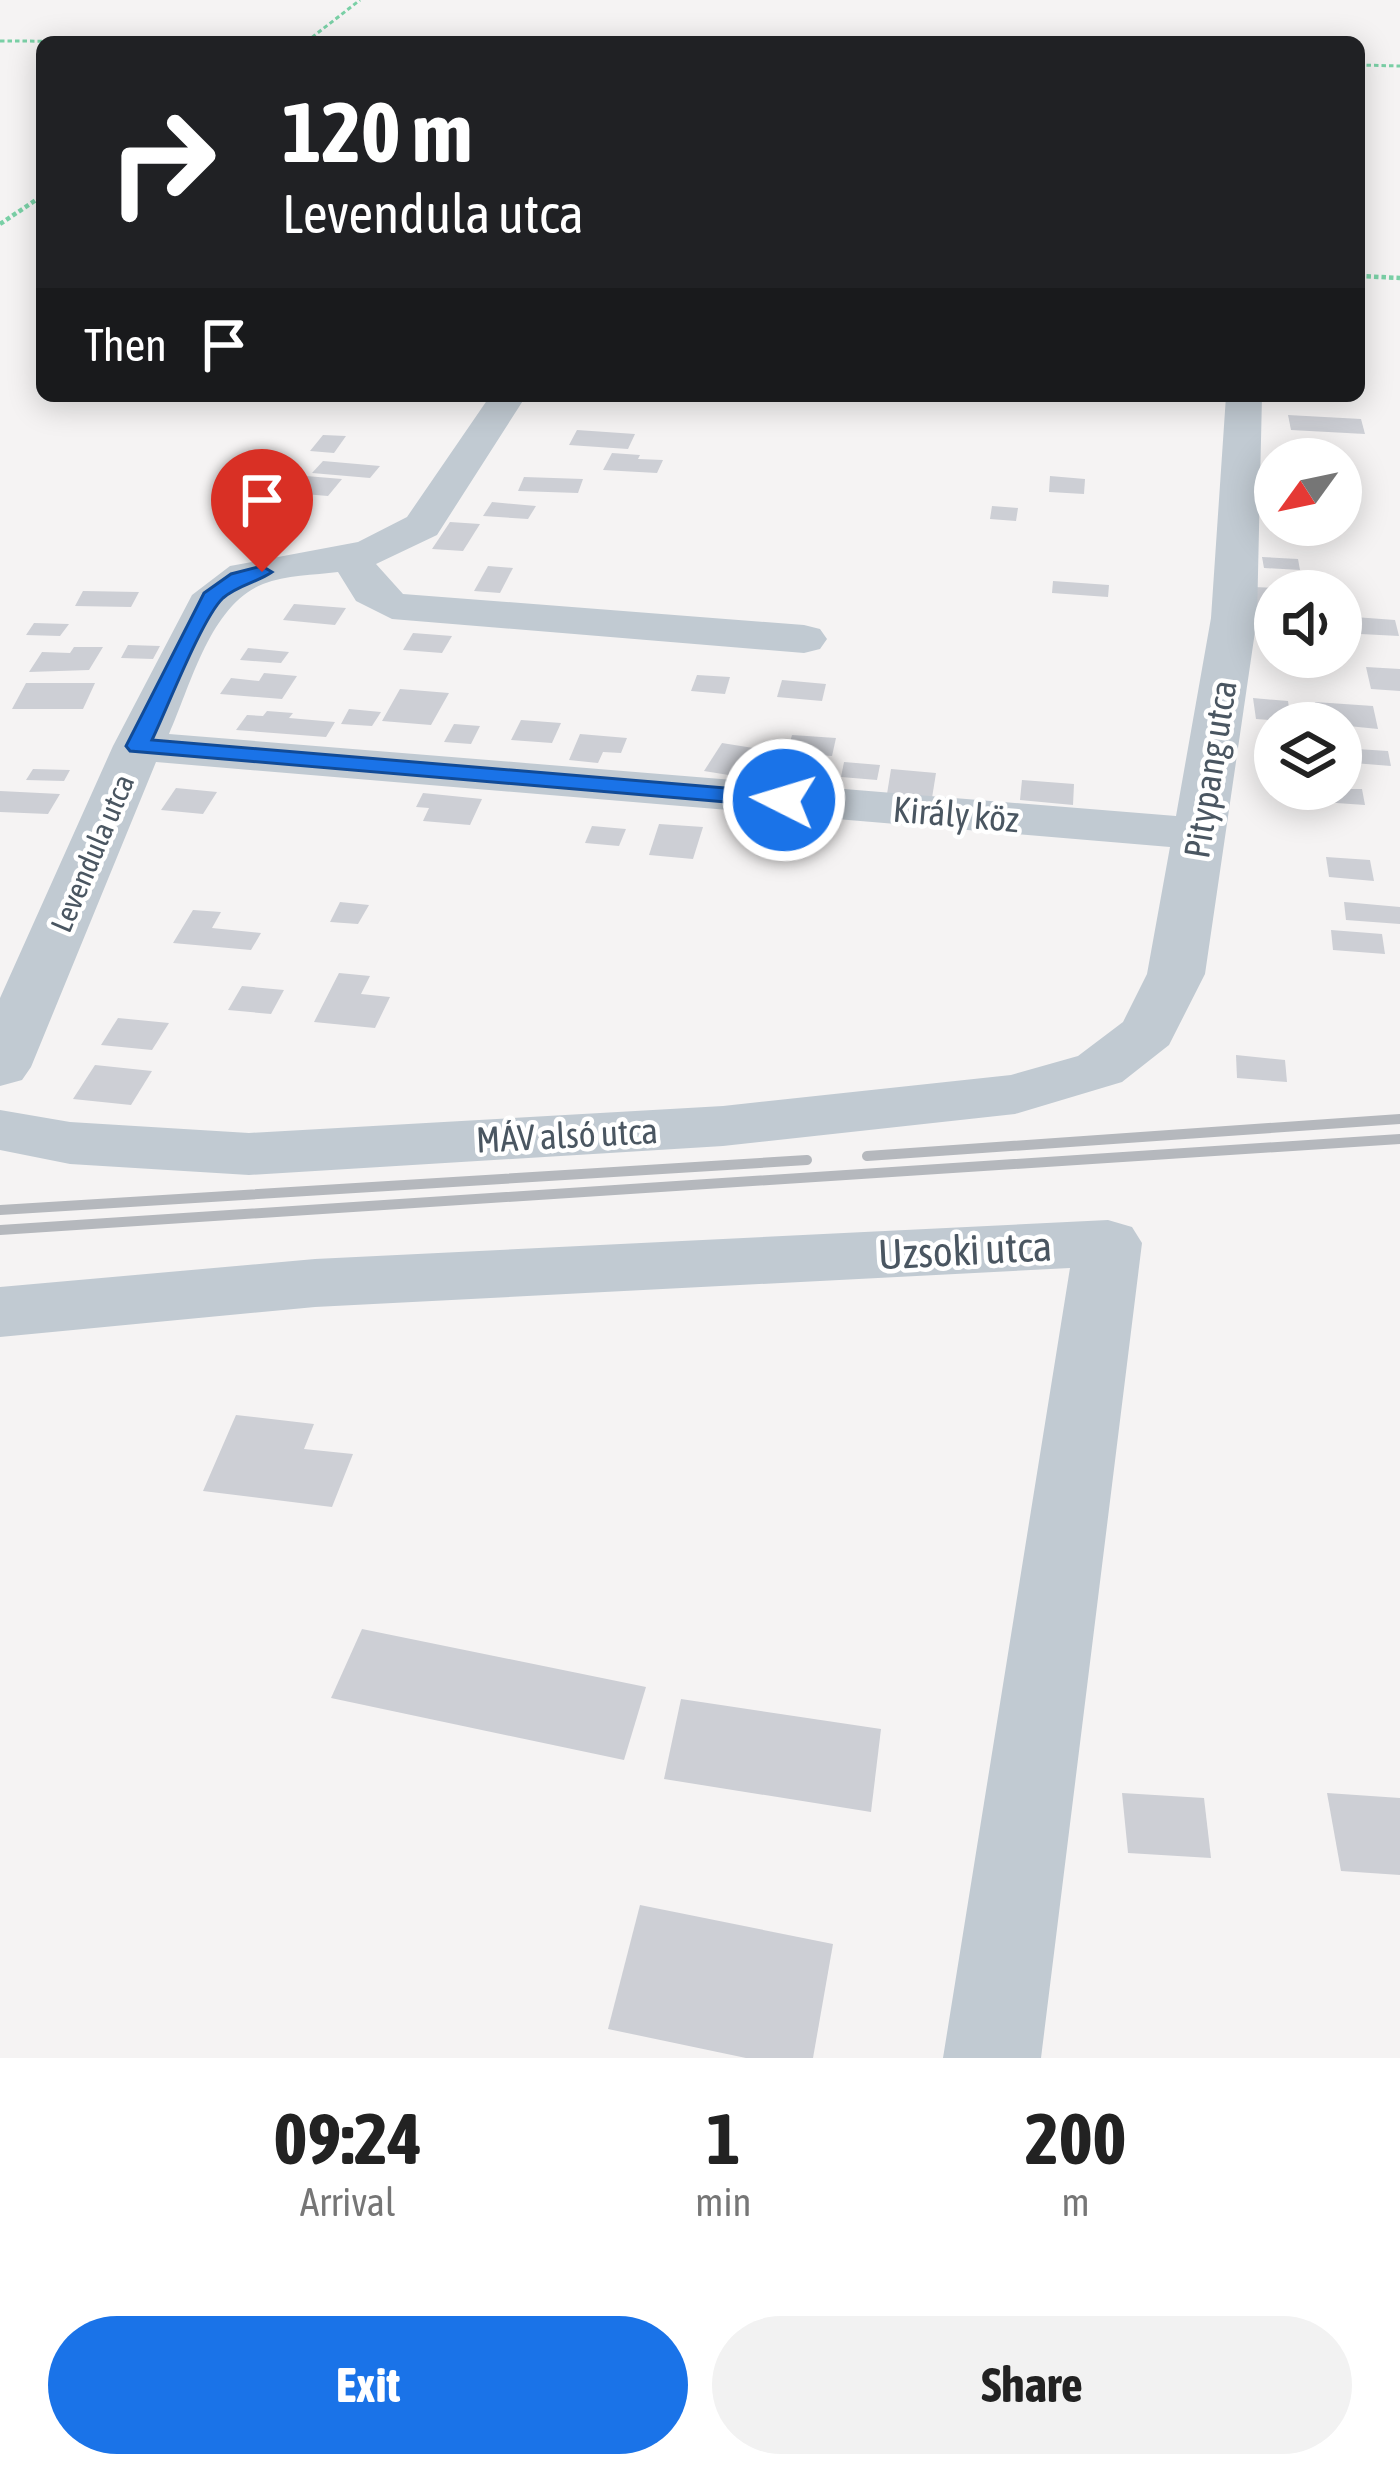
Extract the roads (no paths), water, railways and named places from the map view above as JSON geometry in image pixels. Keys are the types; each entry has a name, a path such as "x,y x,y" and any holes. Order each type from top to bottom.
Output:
{"street":[{"name":"Levendula utca","path":"0,1067 138,746 211,597 238,579 262,572 353,561 395,544 422,526 504,402"},
{"name":"Pitypang utca","path":"1125,1052 1163,1008 1176,974 1234,617 1244,402"},
{"path":"353,561 372,592 392,606 804,639"},
{"name":"Király köz","path":"138,746 1199,834"},
{"name":"MÁV alsó utca","path":"0,1130 70,1143 249,1154 723,1126 1015,1094 1100,1069 1125,1052"},
{"name":"Uzsoki utca","path":"0,1312 315,1283 1108,1243 992,2058"}],"railway":[{"path":"867,1156 1400,1119"},
{"path":"0,1230 1400,1139"},
{"path":"0,1210 807,1160"}]}
